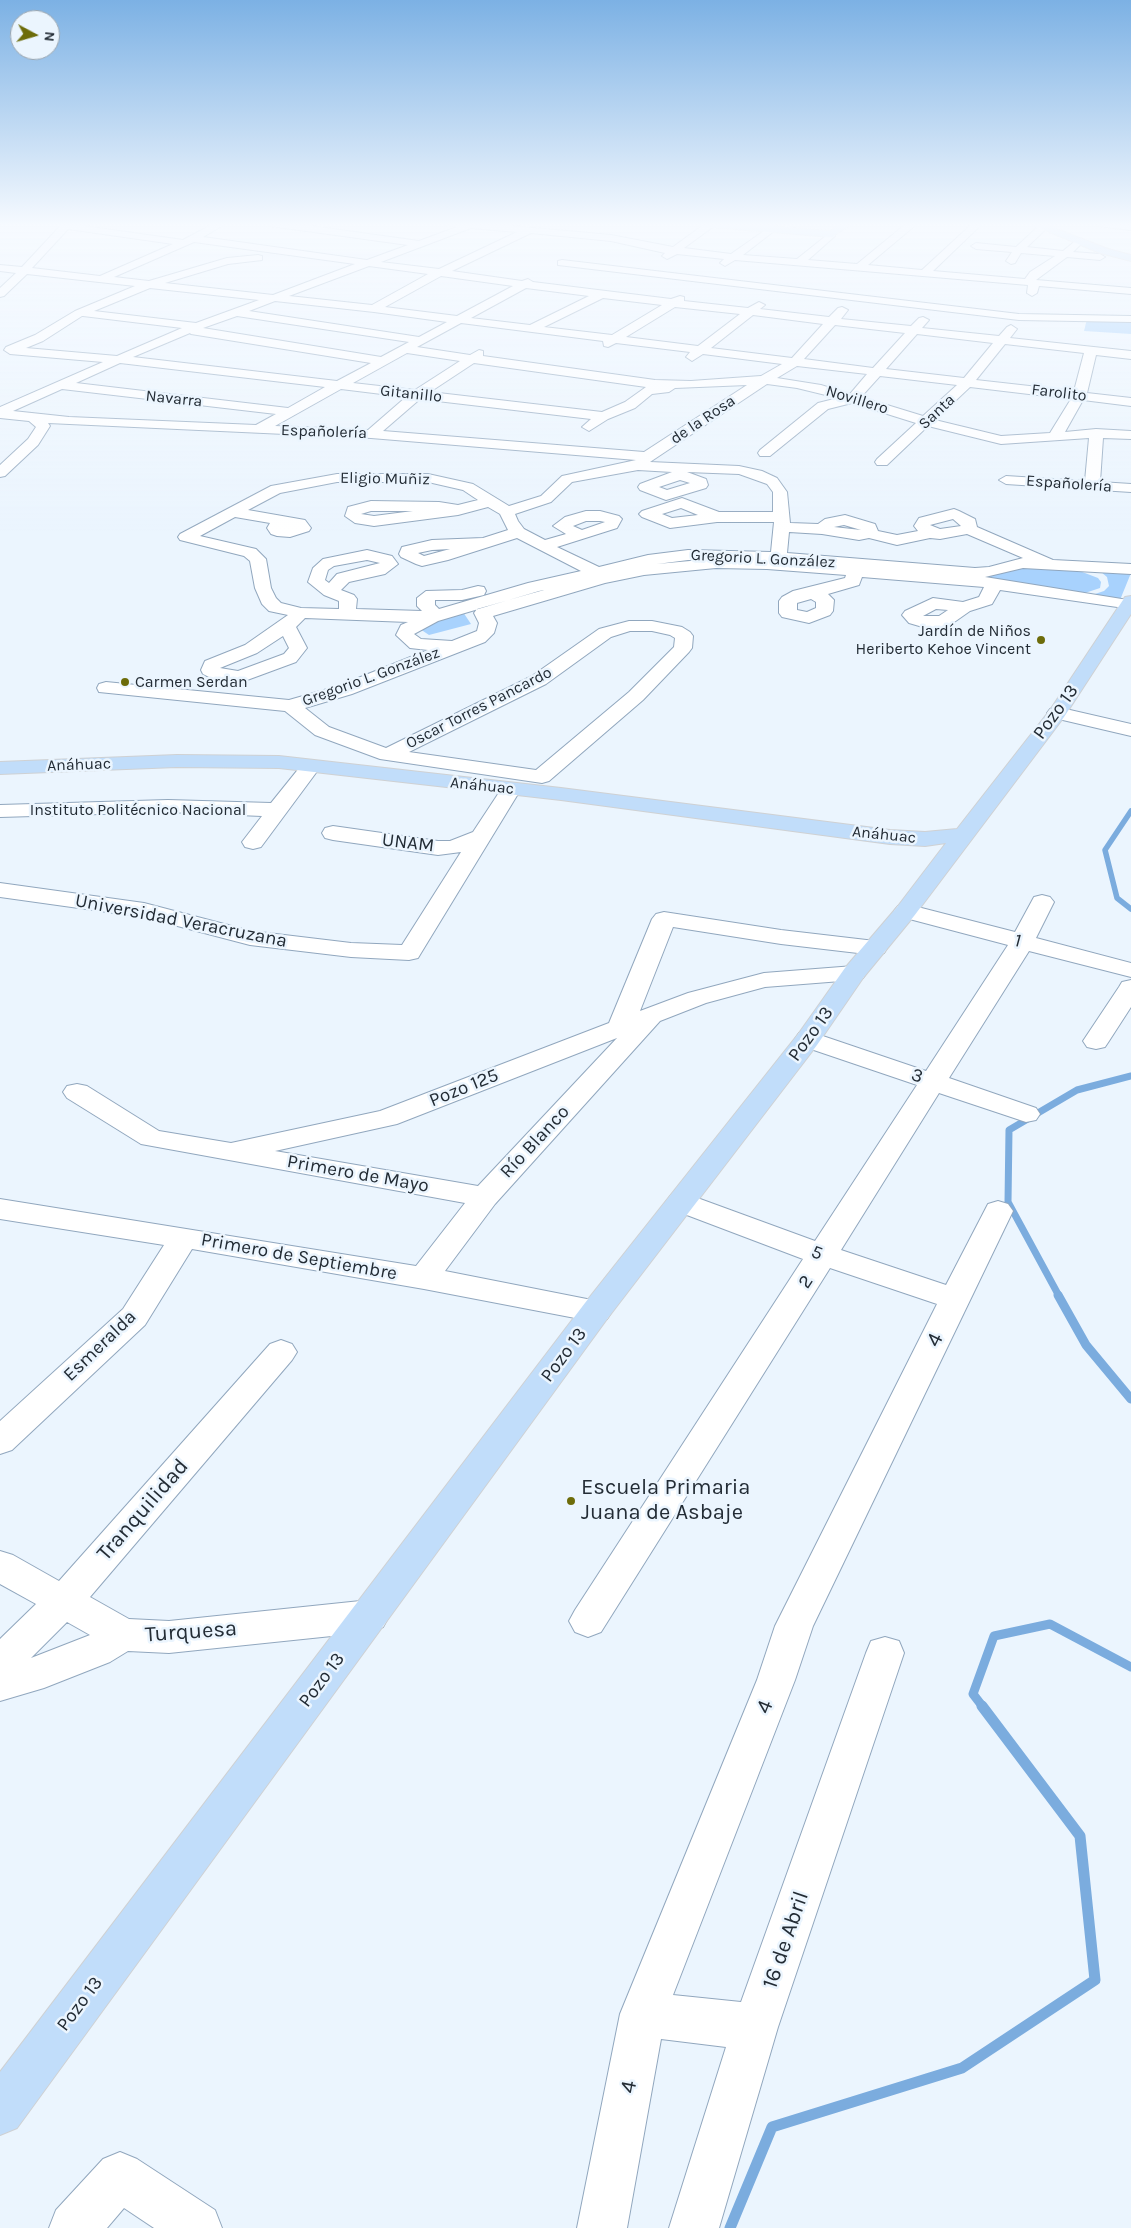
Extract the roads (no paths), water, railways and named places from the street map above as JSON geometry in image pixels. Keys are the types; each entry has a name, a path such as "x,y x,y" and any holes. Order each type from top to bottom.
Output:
{"main road":[{"name":"Pozo 13","path":"0,2111 596,1311 808,1039 854,973 906,911 1058,713 1130,603"},
{"name":"Anáhuac","path":"0,768 221,760 311,766 561,794 890,836 925,839 962,836"}],"street":[{"path":"5,353 39,338 57,327"},
{"path":"185,327 382,361"},
{"path":"0,413 115,360 196,327"},
{"path":"330,327 418,340"},
{"path":"257,430 442,327"},
{"name":"Farolito","path":"517,327 1131,402"},
{"path":"514,337 536,327"},
{"path":"596,348 635,327"},
{"path":"685,362 731,327"},
{"name":"de la Rosa","path":"642,462 739,395 796,362 828,327"},
{"path":"885,327 1131,355"},
{"path":"805,404 823,406 852,399 917,327"},
{"name":"Santa","path":"882,462 968,382 1004,340 1012,327"},
{"name":"Novillero","path":"403,349 654,384 691,386 765,380 821,389 927,422 1001,440 1023,440 1096,433 1131,435"},
{"path":"371,434 416,395 470,358 488,349"},
{"path":"1055,437 1080,395 1091,350"},
{"name":"Gitanillo","path":"5,353 115,360 602,416"},
{"path":"541,382 552,369 570,361"},
{"path":"654,384 670,373"},
{"name":"Navarra","path":"59,385 290,412"},
{"path":"547,447 582,432 602,416 630,405 648,390 691,386 708,393 758,398"},
{"path":"99,401 124,393"},
{"path":"510,418 532,394"},
{"path":"765,453 823,406"},
{"name":"Españolería","path":"0,413 34,418 371,434 484,442 547,447 642,462"},
{"path":"0,473 33,442 43,426 34,418"},
{"path":"416,437 436,425"},
{"path":"484,442 497,430"},
{"path":"1092,485 1096,433"},
{"path":"508,512 546,499 567,479 642,462 679,471 739,470 757,474 772,481 780,492 782,526 778,557"},
{"name":"Eligio Muñiz","path":"301,613 275,606 268,600 263,588 258,559 250,552 186,537 276,489 337,478 428,478 468,487 508,512 510,522 518,532"},
{"name":"Españolería","path":"1006,480 1131,488"},
{"path":"458,510 439,507 371,506 353,510 352,516 361,520 374,521 458,510 492,501"},
{"path":"231,512 283,521"},
{"path":"717,517 782,526 822,529 838,534 858,535 869,532 897,540 930,533 958,532 970,529 1049,563"},
{"path":"782,526 851,567 853,581 814,593"},
{"path":"482,543 518,532 575,563 596,571"},
{"path":"543,546 578,534"},
{"name":"Gregorio L. González","path":"475,610 534,587 648,560 778,557 851,567 982,579 1075,596 1130,603"},
{"path":"692,560 711,572"},
{"name":"Gregorio L. González","path":"453,647 416,644 405,635 407,629 434,616 475,610 602,578 692,560 851,567"},
{"name":"Gregorio L. González","path":"434,616 426,606 426,598 432,595 462,595 575,563"},
{"name":"Gregorio L. González","path":"982,579 990,572 1023,563 1131,569"},
{"path":"1075,596 1105,590 1108,582 1102,574 1080,565"},
{"path":"964,607 986,600 982,579"},
{"path":"330,591 348,599 348,613"},
{"name":"Gregorio L. González","path":"290,706 345,690 479,638 485,633 488,622 475,610"},
{"path":"287,626 301,613 434,616"},
{"path":"391,615 392,622 407,629"},
{"name":"Oscar Torres Pancardo","path":"387,755 539,680 605,633 629,626 652,626 676,631 684,636 682,648 636,696 540,776"},
{"path":"106,688 290,706 322,731 387,755 540,776 554,783 561,794"},
{"path":"1058,713 1122,728"},
{"name":"Instituto Politécnico Nacional","path":"253,842 311,766"},
{"name":"Universidad Veracruzana","path":"0,890 144,910 250,938 351,950 409,953 511,789"},
{"name":"Instituto Politécnico Nacional","path":"0,811 168,806 277,810"},
{"name":"UNAM","path":"333,833 438,848 453,847 470,839 481,837"},
{"name":"2","path":"588,1621 1022,942 1042,902"},
{"name":"1","path":"906,911 1131,970"},
{"path":"622,1026 664,919 781,937 875,948"},
{"path":"764,980 781,937"},
{"name":"Pozo 125","path":"77,1092 151,1138 231,1152 388,1118 654,1013 697,998 764,980 854,973"},
{"path":"1096,1042 1131,987"},
{"name":"Río Blanco","path":"424,1278 486,1196 654,1013"},
{"name":"3","path":"808,1039 1026,1114"},
{"name":"Primero de Mayo","path":"231,1152 486,1196"},
{"name":"5","path":"681,1202 823,1255 956,1299"},
{"name":"Primero de Septiembre","path":"0,1210 424,1278 596,1311"},
{"name":"4","path":"602,2228 642,2014 776,1680 794,1626 998,1211"},
{"name":"Esmeralda","path":"0,1441 134,1317 184,1238"},
{"name":"Tranquilidad","path":"0,1664 63,1602 281,1352"},
{"name":"Turquesa","path":"0,1566 124,1635 169,1637 370,1616"},
{"path":"0,1684 30,1676 96,1650 124,1635"},
{"name":"16 de Abril","path":"694,2228 755,2027 884,1654"},
{"path":"642,2014 755,2027"},
{"path":"74,2228 120,2176 197,2228"}],"waterway":[{"path":"1131,811 1105,850 1117,898 1131,909"},
{"path":"1059,1296 1008,1202 1009,1130 1077,1090 1131,1076"},
{"path":"1058,1295 1086,1345 1131,1399"},
{"path":"983,1707 973,1694 994,1636 1050,1624 1131,1667"},
{"path":"730,2228 772,2127 962,2068 1095,1980 1080,1836 982,1706"}],"place":[{"name":"Jardín de Niños Heriberto Kehoe Vincent","path":"1041,640"},
{"name":"Carmen Serdan","path":"125,682"},
{"name":"Escuela Primaria Juana de Asbaje","path":"571,1501"}]}
